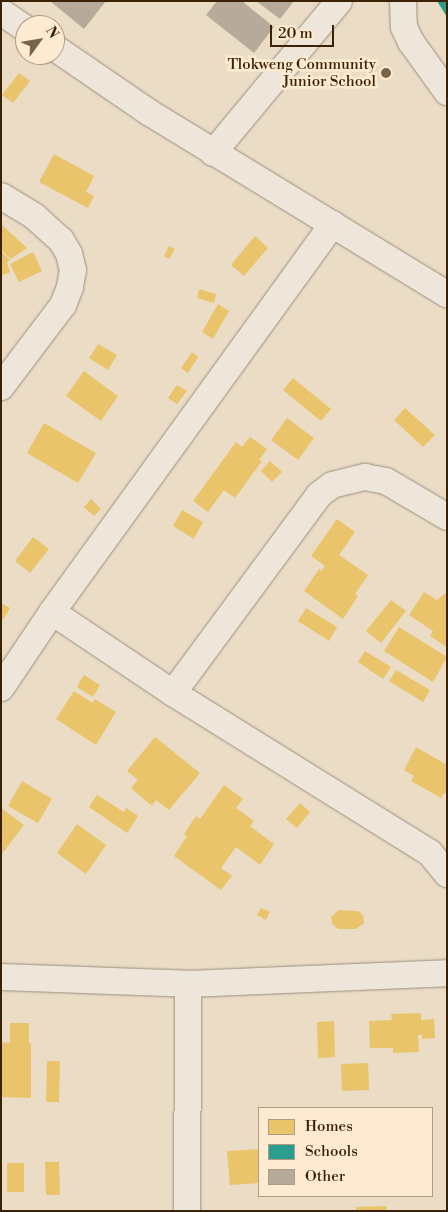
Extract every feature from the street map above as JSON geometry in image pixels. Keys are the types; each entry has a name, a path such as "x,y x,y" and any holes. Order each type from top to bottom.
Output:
{"street":[{"path":"213,152 339,1"},
{"path":"403,1 404,27 410,42 447,92"},
{"path":"1,12 15,21"},
{"path":"65,55 150,113 447,294"},
{"path":"1,196 34,216 62,240 69,254 73,270 70,287 63,306 1,387"},
{"path":"1,688 52,612 333,224"},
{"path":"173,692 319,495 332,485 365,477 386,481 447,517"},
{"path":"52,612 173,692 430,853 447,874"},
{"path":"1,977 188,984 447,973"},
{"path":"187,1211 188,984"}],"building: Homes":[{"path":"19,73 30,81 13,103 2,95"},
{"path":"54,154 94,176 86,192 94,196 88,208 39,182"},
{"path":"1,224 27,248 11,259 1,250"},
{"path":"255,236 268,248 244,276 231,265"},
{"path":"169,246 175,249 169,259 164,256"},
{"path":"1,251 10,260 7,262 10,272 1,276"},
{"path":"33,252 42,271 19,282 10,264"},
{"path":"199,289 216,294 214,303 197,298"},
{"path":"218,304 229,311 213,339 202,332"},
{"path":"98,344 117,355 108,370 89,358"},
{"path":"192,352 198,357 188,373 181,368"},
{"path":"84,371 118,396 101,421 66,396"},
{"path":"293,378 331,409 321,421 283,390"},
{"path":"177,385 187,391 177,404 168,398"},
{"path":"405,408 435,435 423,447 394,420"},
{"path":"287,418 314,438 298,460 271,440"},
{"path":"44,423 96,453 78,483 27,453"},
{"path":"250,437 267,449 259,460 262,461 235,498 224,490 208,512 193,501 236,442 242,447"},
{"path":"270,461 282,472 272,482 261,471"},
{"path":"91,499 101,509 94,516 84,507"},
{"path":"182,510 203,522 194,539 173,526"},
{"path":"337,519 355,532 339,555 368,575 355,594 358,596 343,619 304,591 319,569 322,571 325,566 311,556"},
{"path":"33,537 49,549 30,573 15,561"},
{"path":"424,592 437,600 447,592 447,647 430,636 433,631 409,615"},
{"path":"391,600 406,611 381,643 366,631"},
{"path":"1,603 10,608 3,620 1,619"},
{"path":"306,608 337,627 329,641 298,621"},
{"path":"399,627 447,657 433,682 384,651"},
{"path":"365,651 391,667 383,679 358,662"},
{"path":"396,670 430,690 423,702 389,681"},
{"path":"84,675 100,685 93,697 77,687"},
{"path":"74,691 93,703 95,699 116,712 96,745 56,719"},
{"path":"155,737 200,773 169,810 156,800 152,806 131,788 138,780 127,771"},
{"path":"416,747 447,765 447,794 444,793 441,798 411,781 414,776 404,770"},
{"path":"22,781 52,799 38,823 8,806"},
{"path":"224,785 243,799 236,808 254,821 250,826 274,844 260,865 236,847 221,868 232,876 221,890 174,856 187,836 184,834 196,816 200,819"},
{"path":"97,795 124,812 126,808 138,816 127,833 89,807"},
{"path":"300,803 310,812 297,828 286,819"},
{"path":"1,808 24,825 1,855"},
{"path":"77,824 106,845 86,874 57,853"},
{"path":"261,908 270,912 266,920 257,915"},
{"path":"339,910 358,911 363,915 364,923 356,929 338,929 332,924 331,917"},
{"path":"421,1013 421,1020 434,1019 435,1038 422,1039 422,1035 418,1035 419,1052 393,1053 393,1048 370,1048 369,1021 392,1020 391,1014"},
{"path":"334,1021 335,1057 318,1058 317,1022"},
{"path":"10,1023 29,1023 31,1098 1,1097 1,1042 10,1043"},
{"path":"47,1061 60,1061 59,1102 46,1102"},
{"path":"368,1063 369,1090 342,1091 341,1064"},
{"path":"258,1149 258,1183 230,1185 227,1151"},
{"path":"45,1162 59,1162 60,1195 46,1195"},
{"path":"7,1163 24,1163 24,1192 7,1192"},
{"path":"386,1206 387,1211 356,1211 356,1207"}],"building: Schools":[{"path":"437,1 447,1 447,17"}],"building: Other":[{"path":"50,1 106,1 84,29"},
{"path":"217,1 242,1 274,27 254,53 206,15"},
{"path":"256,1 294,1 280,19"}],"place":[{"name":"Tlokweng Community Junior School","path":"386,73"}]}
